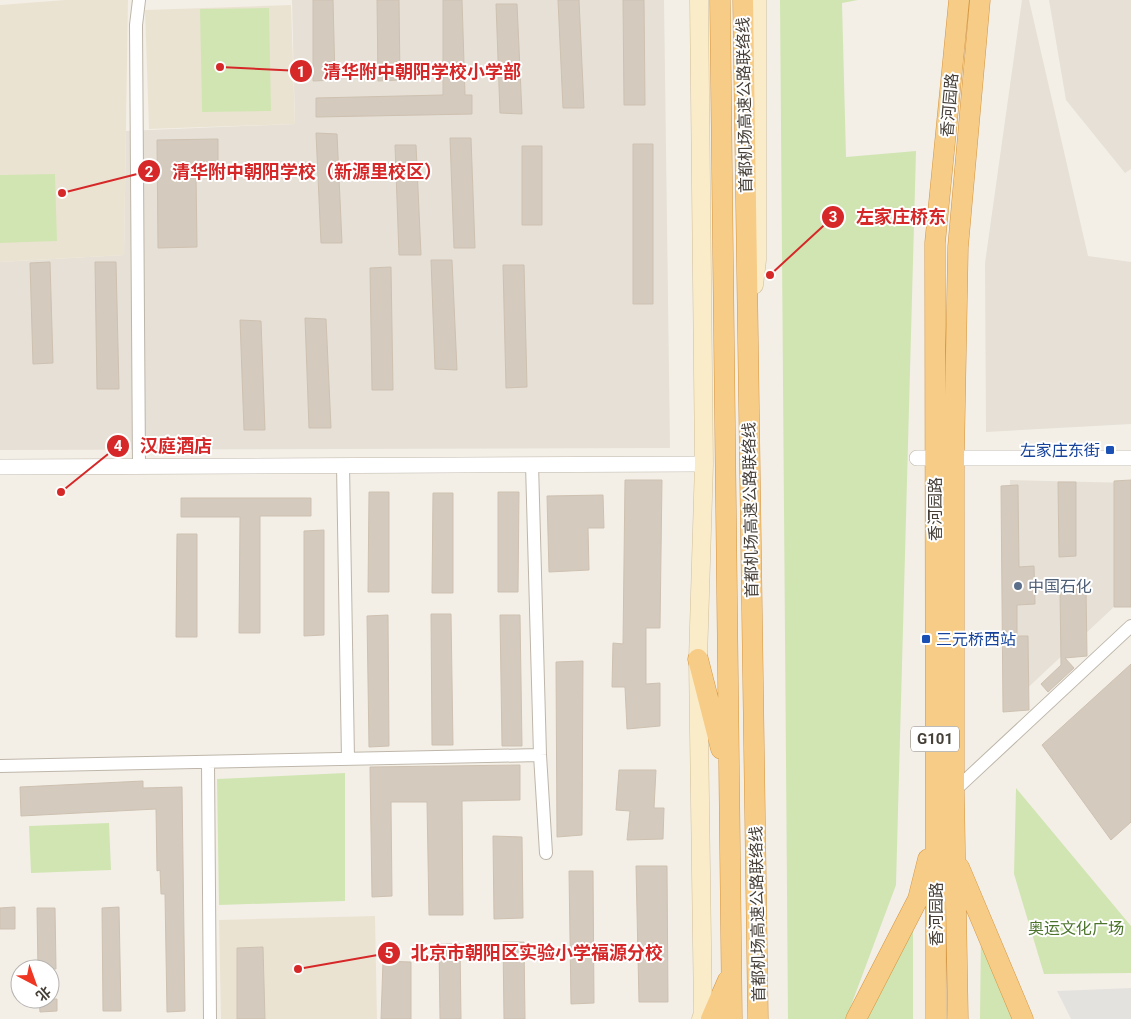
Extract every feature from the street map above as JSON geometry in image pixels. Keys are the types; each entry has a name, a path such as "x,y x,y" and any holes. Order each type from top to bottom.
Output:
{"highway":[{"name":"首都机场高速公路联络线","path":"720,0 732,1019"},
{"name":"首都机场高速公路联络线","path":"743,0 758,1019"},
{"name":"香河园路","path":"936,1019 935,243 958,0"},
{"name":"香河园路","path":"958,1019 954,791 935,458 958,247 980,0"},
{"path":"698,659 728,780"},
{"path":"856,1019 918,899 936,828"},
{"path":"955,859 1024,1019"},
{"path":"711,1019 731,974"}],"main road":[{"path":"699,0 704,464 698,659 703,1012 701,1019"},
{"path":"748,360 757,260 757,0"}],"street":[{"path":"139,0 136,25 139,466"},
{"path":"935,458 1131,458"},
{"path":"532,464 540,754 546,853"},
{"path":"0,467 704,464"},
{"path":"343,465 348,759"},
{"path":"954,791 1129,633"},
{"path":"0,766 208,763 540,754"},
{"path":"208,763 210,1019"}],"shaded area":[{"path":"65,0 128,0 124,255 0,262 0,5"},
{"path":"292,0 664,0 670,448 0,450 0,262 124,255 126,131 295,124"},
{"path":"1022,0 1029,0 1088,256 1131,262 1131,424 986,432 985,263"},
{"path":"1049,0 1131,0 1131,169 1125,173 1066,100"},
{"path":"291,5 295,124 149,129 145,10"},
{"path":"1010,480 1131,483 1131,591 1006,708"},
{"path":"375,916 377,1019 221,1019 219,920"},
{"path":"1131,988 1131,1019 1071,1019 1057,991"}],"green space":[{"path":"780,0 858,0 842,3 846,157 916,151 896,885 846,1019 788,1019"},
{"path":"269,8 271,111 202,112 200,9"},
{"path":"55,174 57,241 0,243 0,175"},
{"path":"345,773 345,901 219,905 217,779"},
{"name":"奥运文化广场","path":"1016,788 1131,926 1131,973 1044,974 1014,874"},
{"path":"109,823 111,870 31,873 29,826"},
{"path":"913,927 913,1019 864,1019"},
{"path":"981,934 1019,1019 980,1019"}],"building":[{"path":"313,0 333,0 335,80 313,81"},
{"path":"377,0 399,0 400,80 378,81"},
{"path":"443,0 462,0 465,95 472,95 472,114 316,117 316,98 443,95"},
{"path":"558,0 579,0 584,108 563,108"},
{"path":"623,0 644,0 645,105 624,105"},
{"path":"496,4 517,4 522,114 500,113"},
{"path":"316,133 337,134 342,243 321,243"},
{"path":"450,138 471,138 475,248 454,248"},
{"path":"218,139 218,175 196,175 197,247 158,248 157,140"},
{"path":"633,144 653,144 653,304 633,304"},
{"path":"395,145 416,145 421,255 399,255"},
{"path":"522,146 542,146 542,225 522,225"},
{"path":"431,260 452,260 457,370 435,369"},
{"path":"50,262 53,363 33,364 30,263"},
{"path":"95,262 116,262 119,389 97,389"},
{"path":"503,265 524,265 527,387 506,388"},
{"path":"391,267 393,390 372,390 370,268"},
{"path":"305,318 326,319 331,428 309,428"},
{"path":"240,320 261,321 265,430 244,430"},
{"path":"625,480 662,480 660,628 646,628 646,684 660,683 660,726 627,729 625,687 612,687 613,643 623,644"},
{"path":"1131,480 1131,607 1114,607 1114,481"},
{"path":"1058,482 1076,482 1076,556 1059,557"},
{"path":"1018,485 1019,567 1034,566 1035,604 1017,605 1017,636 1028,636 1029,710 1003,712 1001,486"},
{"path":"369,492 389,492 389,592 368,592"},
{"path":"498,492 519,492 518,592 498,592"},
{"path":"433,493 453,493 453,593 432,593"},
{"path":"603,495 604,528 588,528 589,570 549,572 547,496"},
{"path":"181,498 311,498 311,516 260,516 260,633 239,633 240,517 181,517"},
{"path":"324,530 324,635 304,636 304,531"},
{"path":"177,534 197,534 197,637 176,637"},
{"path":"1060,589 1086,589 1087,656 1065,658 1074,668 1048,692 1041,684 1061,665"},
{"path":"431,614 451,614 453,745 432,745"},
{"path":"388,615 389,746 369,747 367,616"},
{"path":"500,615 520,615 522,746 502,746"},
{"path":"583,661 582,835 557,837 556,662"},
{"path":"1131,664 1131,822 1111,840 1042,745"},
{"path":"520,765 520,800 462,801 463,915 429,915 427,802 391,802 392,896 372,897 370,767"},
{"path":"619,770 656,770 654,808 664,808 663,839 627,840 630,811 616,810"},
{"path":"143,781 143,788 182,787 185,1011 167,1012 165,894 161,894 160,870 157,871 156,809 21,816 20,787"},
{"path":"493,836 522,837 523,918 494,919"},
{"path":"636,866 667,866 668,1002 639,1002"},
{"path":"569,871 593,871 594,1003 571,1004"},
{"path":"15,907 15,929 0,929 0,908"},
{"path":"119,907 121,1011 103,1011 102,908"},
{"path":"37,908 55,908 56,959 38,959"},
{"path":"503,942 524,942 525,1019 504,1019"},
{"path":"439,944 460,944 461,1019 440,1019"},
{"path":"263,947 265,1019 237,1019 237,948"},
{"path":"383,961 411,962 411,1019 381,1019"},
{"path":"40,1009 57,1009 57,1011 40,1012"}],"place":[{"name":"清华附中朝阳学校小学部","path":"220,67"},
{"name":"清华附中朝阳学校（新源里校区）","path":"62,193"},
{"name":"左家庄桥东","path":"770,275"},
{"name":"左家庄东街","path":"1110,450"},
{"name":"汉庭酒店","path":"61,492"},
{"name":"中国石化","path":"1018,586"},
{"name":"三元桥西站","path":"926,639"},
{"name":"北京市朝阳区实验小学福源分校","path":"298,969"}]}
